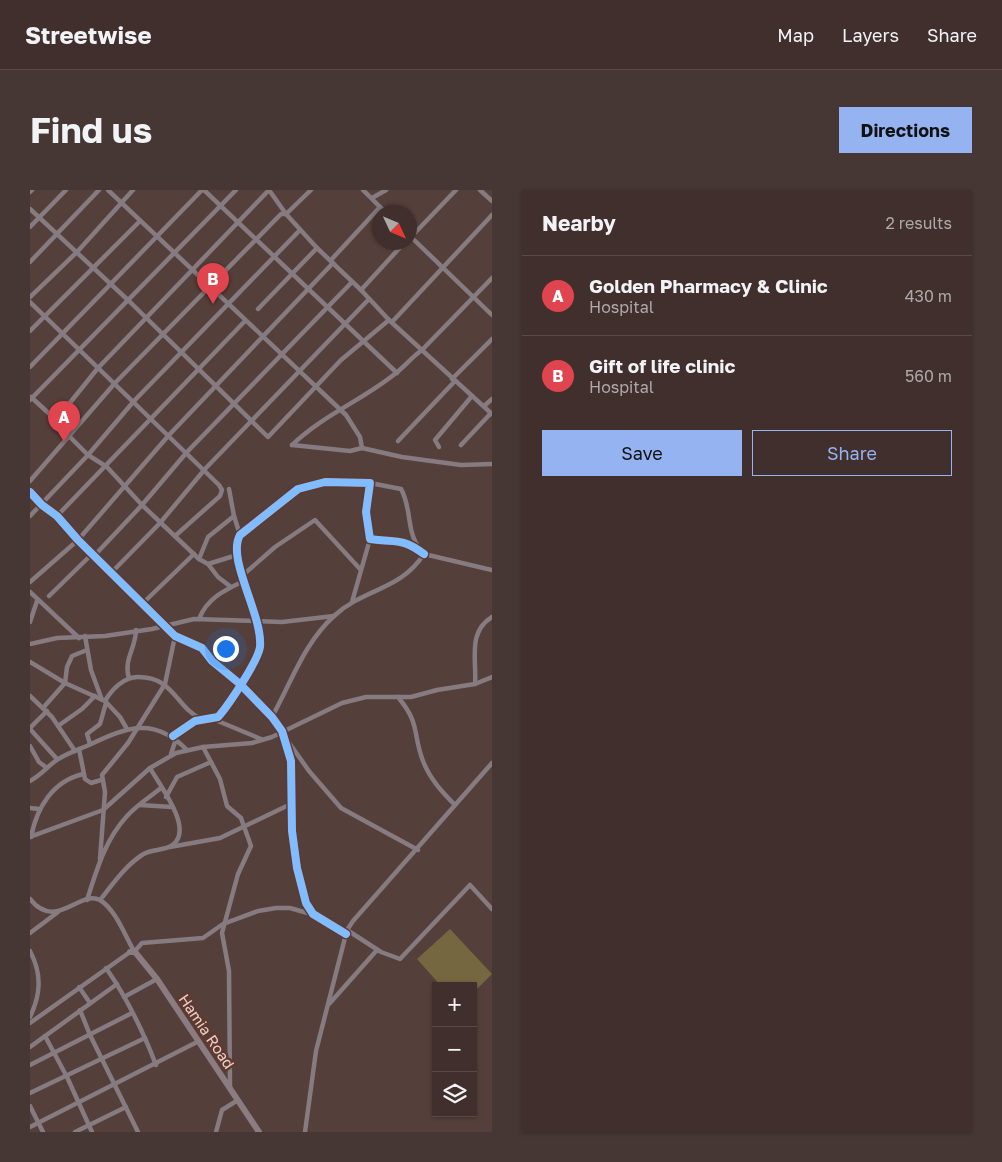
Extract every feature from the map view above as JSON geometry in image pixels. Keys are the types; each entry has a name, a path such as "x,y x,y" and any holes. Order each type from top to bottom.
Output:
{"street":[{"path":"30,227 66,190"},
{"path":"30,262 98,190"},
{"path":"108,190 338,410 346,415 356,429 362,448"},
{"path":"30,297 77,252 133,190"},
{"path":"30,367 203,190 239,221 294,273 327,308 364,340 397,373"},
{"path":"231,587 218,577 208,564 199,559 160,523 106,467 88,455 56,420 31,398 236,190"},
{"path":"56,420 98,368 269,190 286,214 317,248 390,321 492,413 460,445"},
{"path":"30,481 115,383 281,214 286,214 311,190"},
{"path":"363,190 378,205"},
{"path":"372,198 386,190"},
{"path":"417,230 456,190"},
{"path":"480,190 492,201"},
{"path":"30,209 270,437 364,340 390,321 492,215"},
{"path":"30,582 78,540 169,435 310,289 372,216"},
{"path":"30,331 140,221"},
{"path":"30,516 88,455 134,401 300,230"},
{"path":"417,244 492,315"},
{"path":"258,309 317,248"},
{"path":"361,290 398,250"},
{"path":"492,278 397,373 311,427 292,445 350,451 362,448 396,456 461,465 492,464"},
{"path":"49,596 90,556 94,556 142,505 187,452 352,282"},
{"path":"112,572 160,523 205,469 369,299"},
{"path":"30,302 205,469 219,485 222,493 175,536"},
{"path":"58,516 245,322"},
{"path":"398,441 492,339"},
{"path":"439,447 435,440 472,396"},
{"path":"484,406 492,398"},
{"path":"213,719 222,712 259,654 258,622 242,575 237,555 237,540 240,535 298,489 325,482 384,484 401,489 408,505 414,542 424,554"},
{"path":"352,602 370,539 366,512 370,483"},
{"path":"229,489 240,535"},
{"path":"30,492 42,505 58,516 78,540 164,626 175,636 202,648 212,661 240,684 272,717 310,771 341,808 418,850"},
{"path":"199,559 208,537 234,516"},
{"path":"242,575 275,547 315,520 360,570"},
{"path":"370,539 390,542 399,540 411,544 424,554 492,570"},
{"path":"142,604 194,554"},
{"path":"272,717 299,662 334,616 352,602 392,584 414,569 424,554"},
{"path":"208,564 237,555"},
{"path":"199,619 208,602 244,581"},
{"path":"30,592 37,601 79,638"},
{"path":"30,622 37,601"},
{"path":"30,644 57,638 79,638 199,619 282,622 334,616"},
{"path":"475,684 473,651 475,642 484,622 492,617"},
{"path":"129,678 127,663 136,643 136,630"},
{"path":"85,635 94,680 104,701"},
{"path":"100,859 105,792 102,780 106,768 128,743 165,684 175,636"},
{"path":"58,760 30,729 65,683 67,667 72,656 87,650"},
{"path":"30,662 65,683 104,701 120,717 127,729"},
{"path":"30,837 103,810 150,768 171,755 203,747 236,745 263,739 282,732 342,703 366,697 411,697 475,684 492,677"},
{"path":"90,744 87,734 100,724 104,701 111,691 129,678 156,678 165,684 194,716 202,720"},
{"path":"30,696 45,709 77,750 88,782 102,780"},
{"path":"58,726 82,710 95,696"},
{"path":"398,697 414,720 420,751 431,778 456,805"},
{"path":"171,755 174,738 186,725 202,720 213,719 263,739"},
{"path":"30,781 41,775 58,760 127,729 150,727 174,738 187,750"},
{"path":"282,732 291,761 292,831 297,868 306,903 313,914"},
{"path":"30,746 38,761 47,768"},
{"path":"203,747 224,792 227,806 239,816 250,849 238,874 223,924 222,942 229,971 230,1089"},
{"path":"31,762 38,761"},
{"path":"166,797 177,777 211,762"},
{"path":"305,1132 316,1052 346,932 353,921 418,850 492,763"},
{"path":"100,900 131,864 143,854 175,843 181,830 177,815 150,768"},
{"path":"30,837 39,809 62,782 70,777 84,774"},
{"path":"87,900 100,859 116,830 140,805 161,788"},
{"path":"166,847 213,840 293,803"},
{"path":"140,805 172,807"},
{"path":"30,808 39,809"},
{"path":"30,1023 142,943 203,938 223,924 258,911 290,908 313,914 377,950 400,958 470,885 492,909"},
{"path":"30,898 41,909 51,912 59,911 87,900 100,900 108,908 133,951"},
{"path":"30,933 59,911"},
{"path":"328,1006 377,950"},
{"path":"30,951 38,967 39,984 36,1005 30,1017"},
{"name":"Hamia Road","path":"133,951 157,979 259,1132"},
{"path":"106,968 117,984 146,1038 156,1065"},
{"path":"124,997 157,979"},
{"path":"30,1047 117,984"},
{"path":"79,987 90,1003"},
{"path":"80,1010 102,1060 138,1130 130,1132"},
{"path":"30,1065 132,1013"},
{"path":"45,1036 67,1077 92,1132"},
{"path":"30,1093 146,1038"},
{"path":"30,1127 156,1065 199,1041"},
{"path":"216,1132 222,1110 238,1100"},
{"path":"30,1106 43,1132"},
{"path":"74,1132 126,1107"},
{"path":"250,1119 255,1132"}],"shaded area":[{"path":"450,929 492,974 477,989 477,982 437,982 417,959"}],"cycle path":[{"path":"173,736 195,721 218,717 235,694 254,662 260,647 259,634 241,573 237,545 240,535 298,489 325,482 370,483 366,512 370,539 404,543 424,554"},
{"path":"30,492 42,505 57,516 78,540 175,636 202,648 212,661 240,684 272,717 282,731 291,761 292,831 297,868 306,903 313,914 346,934"}],"place":[{"name":"Gift of life clinic","path":"213,304"},
{"name":"Golden Pharmacy & Clinic","path":"64,442"}]}
